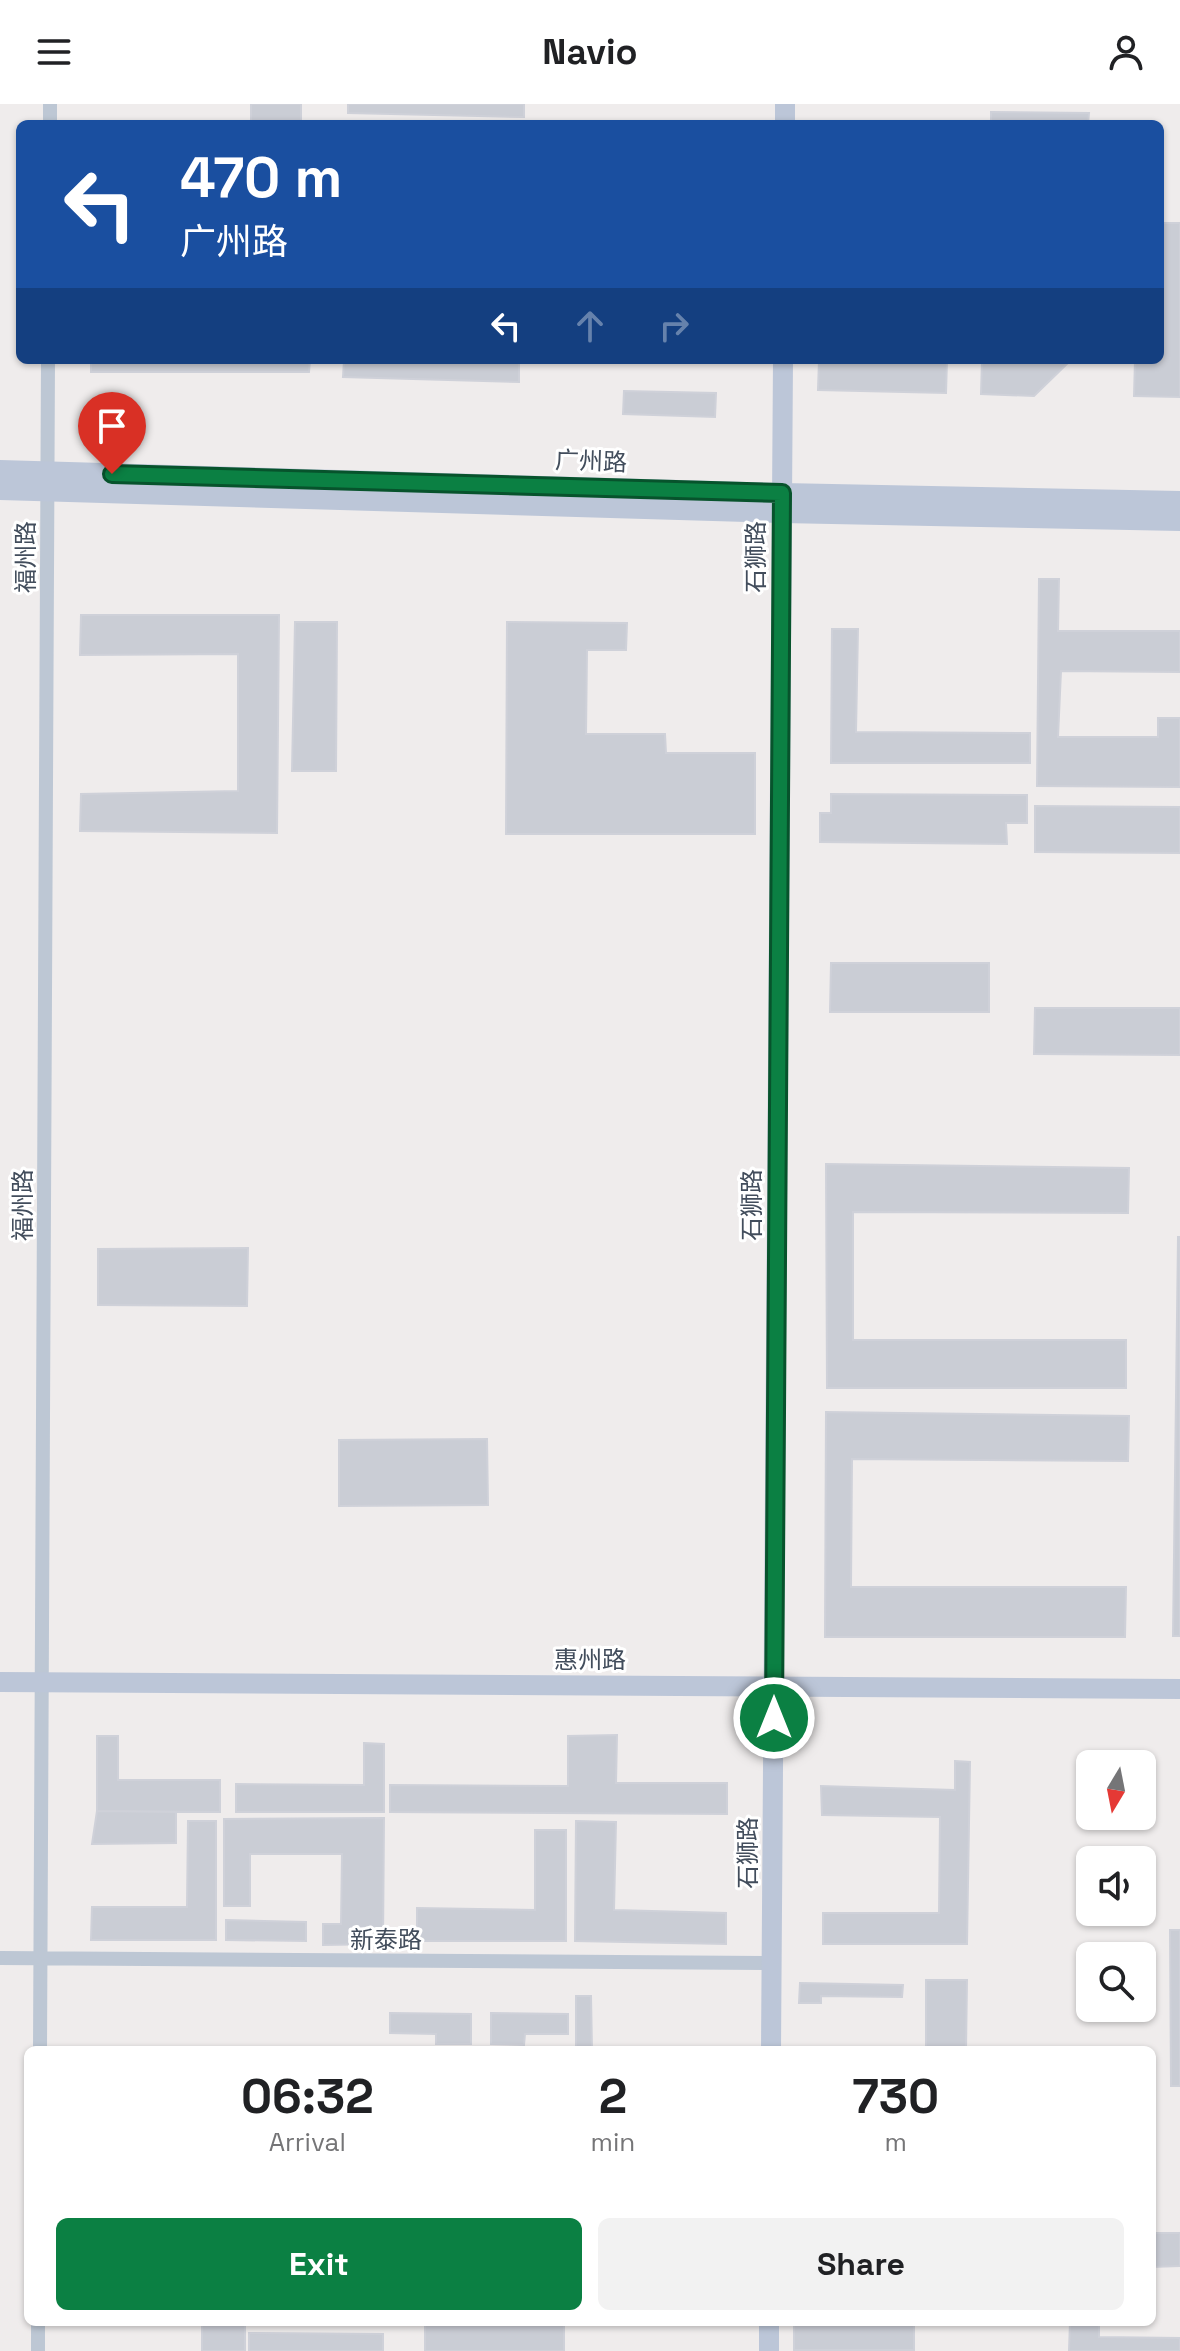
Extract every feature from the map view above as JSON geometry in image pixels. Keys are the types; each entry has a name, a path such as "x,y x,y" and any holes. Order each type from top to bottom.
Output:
{"street":[{"name":"福州路","path":"40,2046 48,364"},
{"name":"石狮路","path":"771,2046 783,364"},
{"name":"广州路","path":"0,470 48,482"},
{"name":"广州路","path":"0,490 48,482 782,503 1180,521"},
{"name":"广州路","path":"782,503 1180,501"},
{"name":"惠州路","path":"0,1682 1180,1689"},
{"name":"新泰路","path":"0,1958 772,1963"},
{"path":"38,2326 38,2351"},
{"path":"769,2326 769,2351"}],"building":[{"path":"251,104 301,104 301,120 251,120"},
{"path":"348,104 524,104 524,117 348,113"},
{"path":"991,112 1089,113 1088,120 991,120"},
{"path":"1164,223 1180,223 1180,397 1134,396 1135,364 1164,364"},
{"path":"91,364 310,364 309,372 91,372"},
{"path":"344,364 519,364 519,382 343,377"},
{"path":"819,364 947,364 946,393 818,390"},
{"path":"982,364 1067,364 1034,396 981,394"},
{"path":"624,391 716,393 715,417 623,414"},
{"path":"1039,579 1059,579 1058,631 1180,631 1180,672 1061,671 1058,737 1158,737 1158,718 1180,718 1180,787 1037,786"},
{"path":"81,615 279,615 277,833 80,831 81,794 238,791 238,654 80,655"},
{"path":"295,622 337,622 336,771 292,771"},
{"path":"507,622 627,623 626,650 587,650 586,734 665,734 666,753 755,753 755,834 506,834"},
{"path":"832,629 858,629 856,732 1030,733 1030,763 831,763"},
{"path":"831,794 1027,795 1027,823 1006,823 1007,844 820,842 820,813 831,813"},
{"path":"1035,806 1180,807 1180,853 1035,852"},
{"path":"831,963 989,963 989,1012 830,1012"},
{"path":"1035,1008 1180,1008 1180,1055 1034,1054"},
{"path":"826,1164 1129,1168 1128,1213 853,1212 853,1340 1126,1340 1126,1388 827,1388"},
{"path":"1178,1237 1180,1636 1173,1636"},
{"path":"248,1248 247,1306 98,1305 98,1249"},
{"path":"826,1412 1129,1416 1128,1461 852,1459 851,1587 1126,1587 1125,1637 825,1637"},
{"path":"487,1439 488,1505 339,1506 339,1440"},
{"path":"617,1735 616,1783 727,1783 727,1814 390,1812 390,1785 568,1786 568,1736"},
{"path":"97,1736 118,1736 118,1780 220,1780 220,1812 97,1811"},
{"path":"364,1743 384,1744 384,1812 236,1812 236,1784 364,1785"},
{"path":"955,1761 970,1762 967,1944 823,1944 823,1913 939,1913 940,1817 822,1815 821,1786 955,1790"},
{"path":"97,1811 176,1812 176,1843 92,1844"},
{"path":"384,1818 383,1944 323,1945 323,1924 341,1924 342,1854 250,1854 250,1906 224,1906 224,1819"},
{"path":"188,1821 216,1821 216,1940 91,1940 92,1907 187,1907"},
{"path":"576,1821 616,1822 614,1910 726,1913 726,1944 575,1941"},
{"path":"535,1830 566,1830 566,1941 417,1941 417,1908 535,1910"},
{"path":"226,1920 306,1922 306,1941 226,1940"},
{"path":"1170,1930 1180,1930 1180,2086 1171,2086"},
{"path":"926,1980 967,1980 966,2046 926,2046"},
{"path":"800,1983 903,1985 902,1997 821,1996 821,2003 799,2003"},
{"path":"576,1996 591,1996 592,2046 576,2046"},
{"path":"390,2013 471,2014 471,2044 436,2044 436,2034 390,2033"},
{"path":"491,2013 568,2014 568,2034 525,2034 524,2045 491,2044"},
{"path":"1156,2233 1180,2233 1180,2266 1156,2267"},
{"path":"202,2326 245,2326 245,2351 202,2351"},
{"path":"425,2326 564,2326 564,2351 425,2351"},
{"path":"794,2326 914,2326 914,2350 794,2350"},
{"path":"1070,2326 1099,2326 1099,2337 1180,2338 1180,2351 1069,2351"},
{"path":"249,2333 383,2334 383,2351 249,2351"}],"route":[{"path":"112,474 782,493 774,1718"}]}
